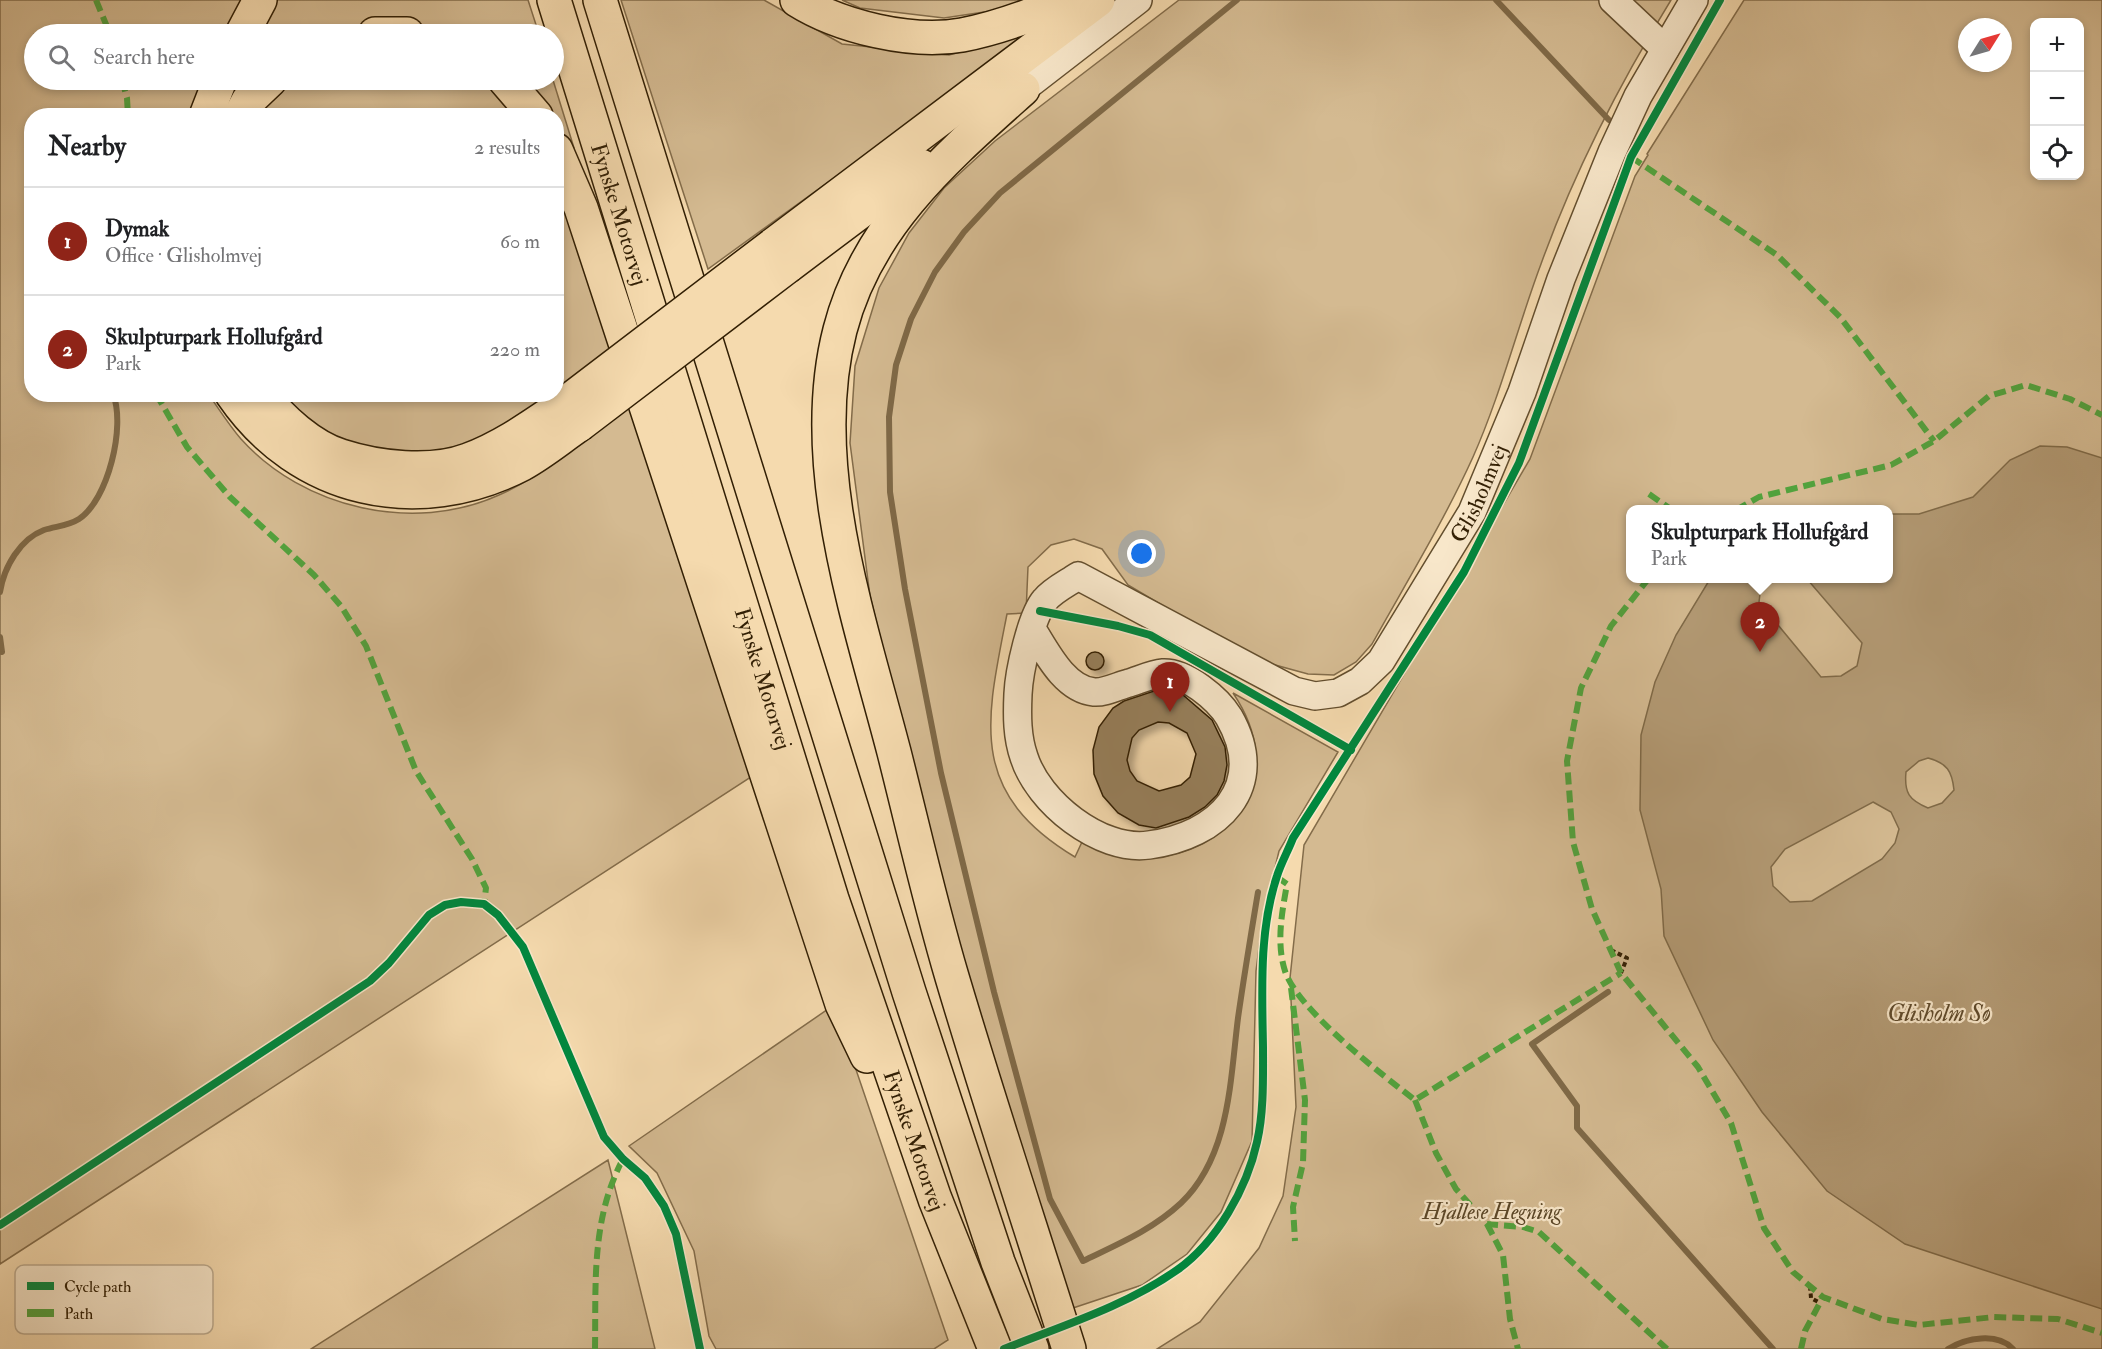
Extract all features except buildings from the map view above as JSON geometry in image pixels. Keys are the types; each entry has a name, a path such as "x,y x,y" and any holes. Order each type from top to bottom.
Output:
{"highway":[{"path":"247,24 260,0"},
{"name":"Fynske Motorvej","path":"554,0 561,24"},
{"name":"Fynske Motorvej","path":"600,0 909,992 998,1262 1032,1349"},
{"path":"797,0 812,9 859,26 916,35 960,35 1022,20 1068,0"},
{"path":"237,402 248,418 287,453 331,478 380,490 427,493 474,483 522,464 571,415 781,255 1098,0"},
{"name":"Fynske Motorvej","path":"564,32 832,899 935,1199 995,1349"},
{"path":"781,255 1023,89"},
{"path":"1023,89 941,162 897,214 865,266 840,328 829,385 830,470 854,603 951,974 1069,1349"},
{"path":"209,108 215,90"},
{"path":"244,108 260,90"},
{"path":"514,90 530,108"},
{"path":"564,169 581,208 842,1004 935,1199"},
{"path":"268,402 274,411 311,440 339,456 381,465 426,467 466,461 571,415"}],"street":[{"path":"1023,89 1138,0"},
{"path":"1613,0 1665,49"},
{"name":"Glisholmvej","path":"1032,629 1044,600 1078,576 1294,691 1315,696 1338,693 1360,681 1381,662 1472,512 1522,392 1561,279 1595,193 1638,96 1694,0"},
{"path":"1032,629 1054,664 1080,687 1094,692 1165,673 1195,684 1214,698 1228,716 1240,742 1242,774 1233,800 1221,817 1195,834 1147,846 1106,840 1072,820 1043,793 1024,758 1017,725 1019,675 1032,629"}],"path":[{"path":"1611,950 1627,958 1621,973"},
{"path":"1810,1286 1811,1298 1820,1303"}],"green space":[{"path":"0,0 243,0 230,24 24,24 24,90 199,90 192,108 24,108 24,402 214,402 241,439 266,463 295,482 327,497 361,508 396,513 431,512 466,507 499,495 534,477 630,405 751,777 0,1264"},
{"path":"273,0 528,0 536,24 260,24"},
{"path":"621,0 764,0 842,44 949,55 1036,32 708,269"},
{"path":"842,0 1030,0 991,11 944,18 860,8"},
{"path":"1179,0 1671,0 1616,96 1568,196 1532,288 1492,409 1462,481 1372,644 1356,662 1334,675 1308,674 1253,659 1128,585 1102,549 1074,539 1051,545 1028,567 1026,613 1007,614 999,652 991,721 993,751 1000,780 1016,807 1040,832 1075,857 1082,842 1104,852 1127,858 1143,859 1176,854 1205,842 1228,826 1245,805 1254,780 1256,753 1249,724 1233,693 1338,752 1279,851 1263,917 1256,971 1252,1141 1221,1212 1187,1254 1142,1285 1073,1308 980,1018 926,822 870,596 850,443 855,366 879,288 909,233 944,188 995,141"},
{"name":"Hjallese Hegning","path":"1744,0 2102,0 2102,1349 1157,1349 1200,1322 1259,1248 1283,1196 1296,1107 1290,978 1304,845 1530,459 1635,176"},
{"path":"277,90 496,90 513,108 260,108"},
{"path":"530,90 556,90 562,108 544,108"},
{"path":"564,116 574,148 569,149 564,139"},
{"path":"564,201 612,353 564,392"},
{"path":"284,402 551,402 519,425 485,444 445,456 402,459 359,452 339,445 321,435"},
{"path":"834,1005 948,1340 934,1349 716,1349 709,1336 694,1251 657,1173 629,1146"},
{"path":"608,1160 655,1349 311,1349"}],"water":[{"name":"Glisholm Sø","path":"2040,446 2067,447 2102,458 2102,1309 1905,1244 1827,1191 1762,1112 1713,1040 1664,936 1661,889 1640,810 1641,735 1655,682 1676,635 1708,583 1764,583 1759,602 1821,677 1841,676 1857,666 1862,643 1810,583 1893,583 1893,514 1919,514 1973,497 2010,460","holes":["1928,758 1940,762 1950,773 1954,790 1942,803 1928,808 1916,802 1909,795 1906,772 1919,761","1873,802 1891,812 1899,829 1895,843 1882,859 1812,901 1790,902 1773,886 1771,867 1785,849"]}],"waterway":[{"path":"1237,0 1000,193 964,232 935,272 911,319 896,365 889,417 890,492 905,589 941,773 994,992 1050,1199 1083,1261 1134,1236 1170,1213 1197,1184 1209,1163 1225,1116 1258,892"},
{"path":"1496,0 1609,120"},
{"path":"0,592 9,564 28,540 44,530 67,525 79,519 98,496 106,480 116,443 115,402"},
{"path":"0,637 2,652"},
{"path":"1608,992 1532,1044 1577,1106 1577,1128 1773,1349"},
{"path":"1948,1349 1981,1338 1999,1340 2013,1349"}],"marked path":[{"path":"96,0 106,24"},
{"path":"125,90 128,108"},
{"path":"1631,157 1777,255 1840,317 1934,441"},
{"path":"1745,505 1759,497 1891,465 1934,441 1989,396 2026,385 2070,399 2102,415"},
{"path":"161,402 187,447 230,497 314,575 341,606 366,646 416,771 472,859 486,888 484,904"},
{"path":"1649,494 1665,505"},
{"path":"1645,583 1611,626 1581,688 1567,761 1573,842 1592,909 1621,973 1698,1067 1731,1123 1764,1228 1793,1272 1823,1297 1882,1319 1919,1325 1994,1317 2058,1319 2102,1333"},
{"path":"1277,877 1287,884 1283,905 1281,950 1285,971 1293,986 1322,1022 1415,1100 1621,973"},
{"path":"1291,988 1305,1100 1303,1163 1293,1207 1295,1241"},
{"path":"1415,1100 1436,1153 1456,1189 1487,1224 1523,1227 1539,1232 1667,1349"},
{"path":"595,1349 596,1276 600,1228 605,1205 623,1159"},
{"path":"1487,1224 1503,1255 1510,1319 1518,1349"},
{"path":"1801,1349 1805,1331 1823,1297"}],"cycle path":[{"path":"1004,1349 1115,1305 1177,1270 1205,1245 1238,1195 1252,1160 1261,1119 1264,939 1271,897 1280,866 1293,838 1464,572 1519,463 1631,157 1720,0"},
{"path":"1040,611 1118,626 1150,635 1351,750"},
{"path":"0,1225 370,981 389,963 429,915 445,905 461,902 484,904 498,915 523,947 604,1137 623,1159 645,1178 664,1206 676,1234 700,1349"}],"place":[{"name":"Skulpturpark Hollufgård","path":"1760,652"},
{"name":"Dymak","path":"1170,712"}]}
